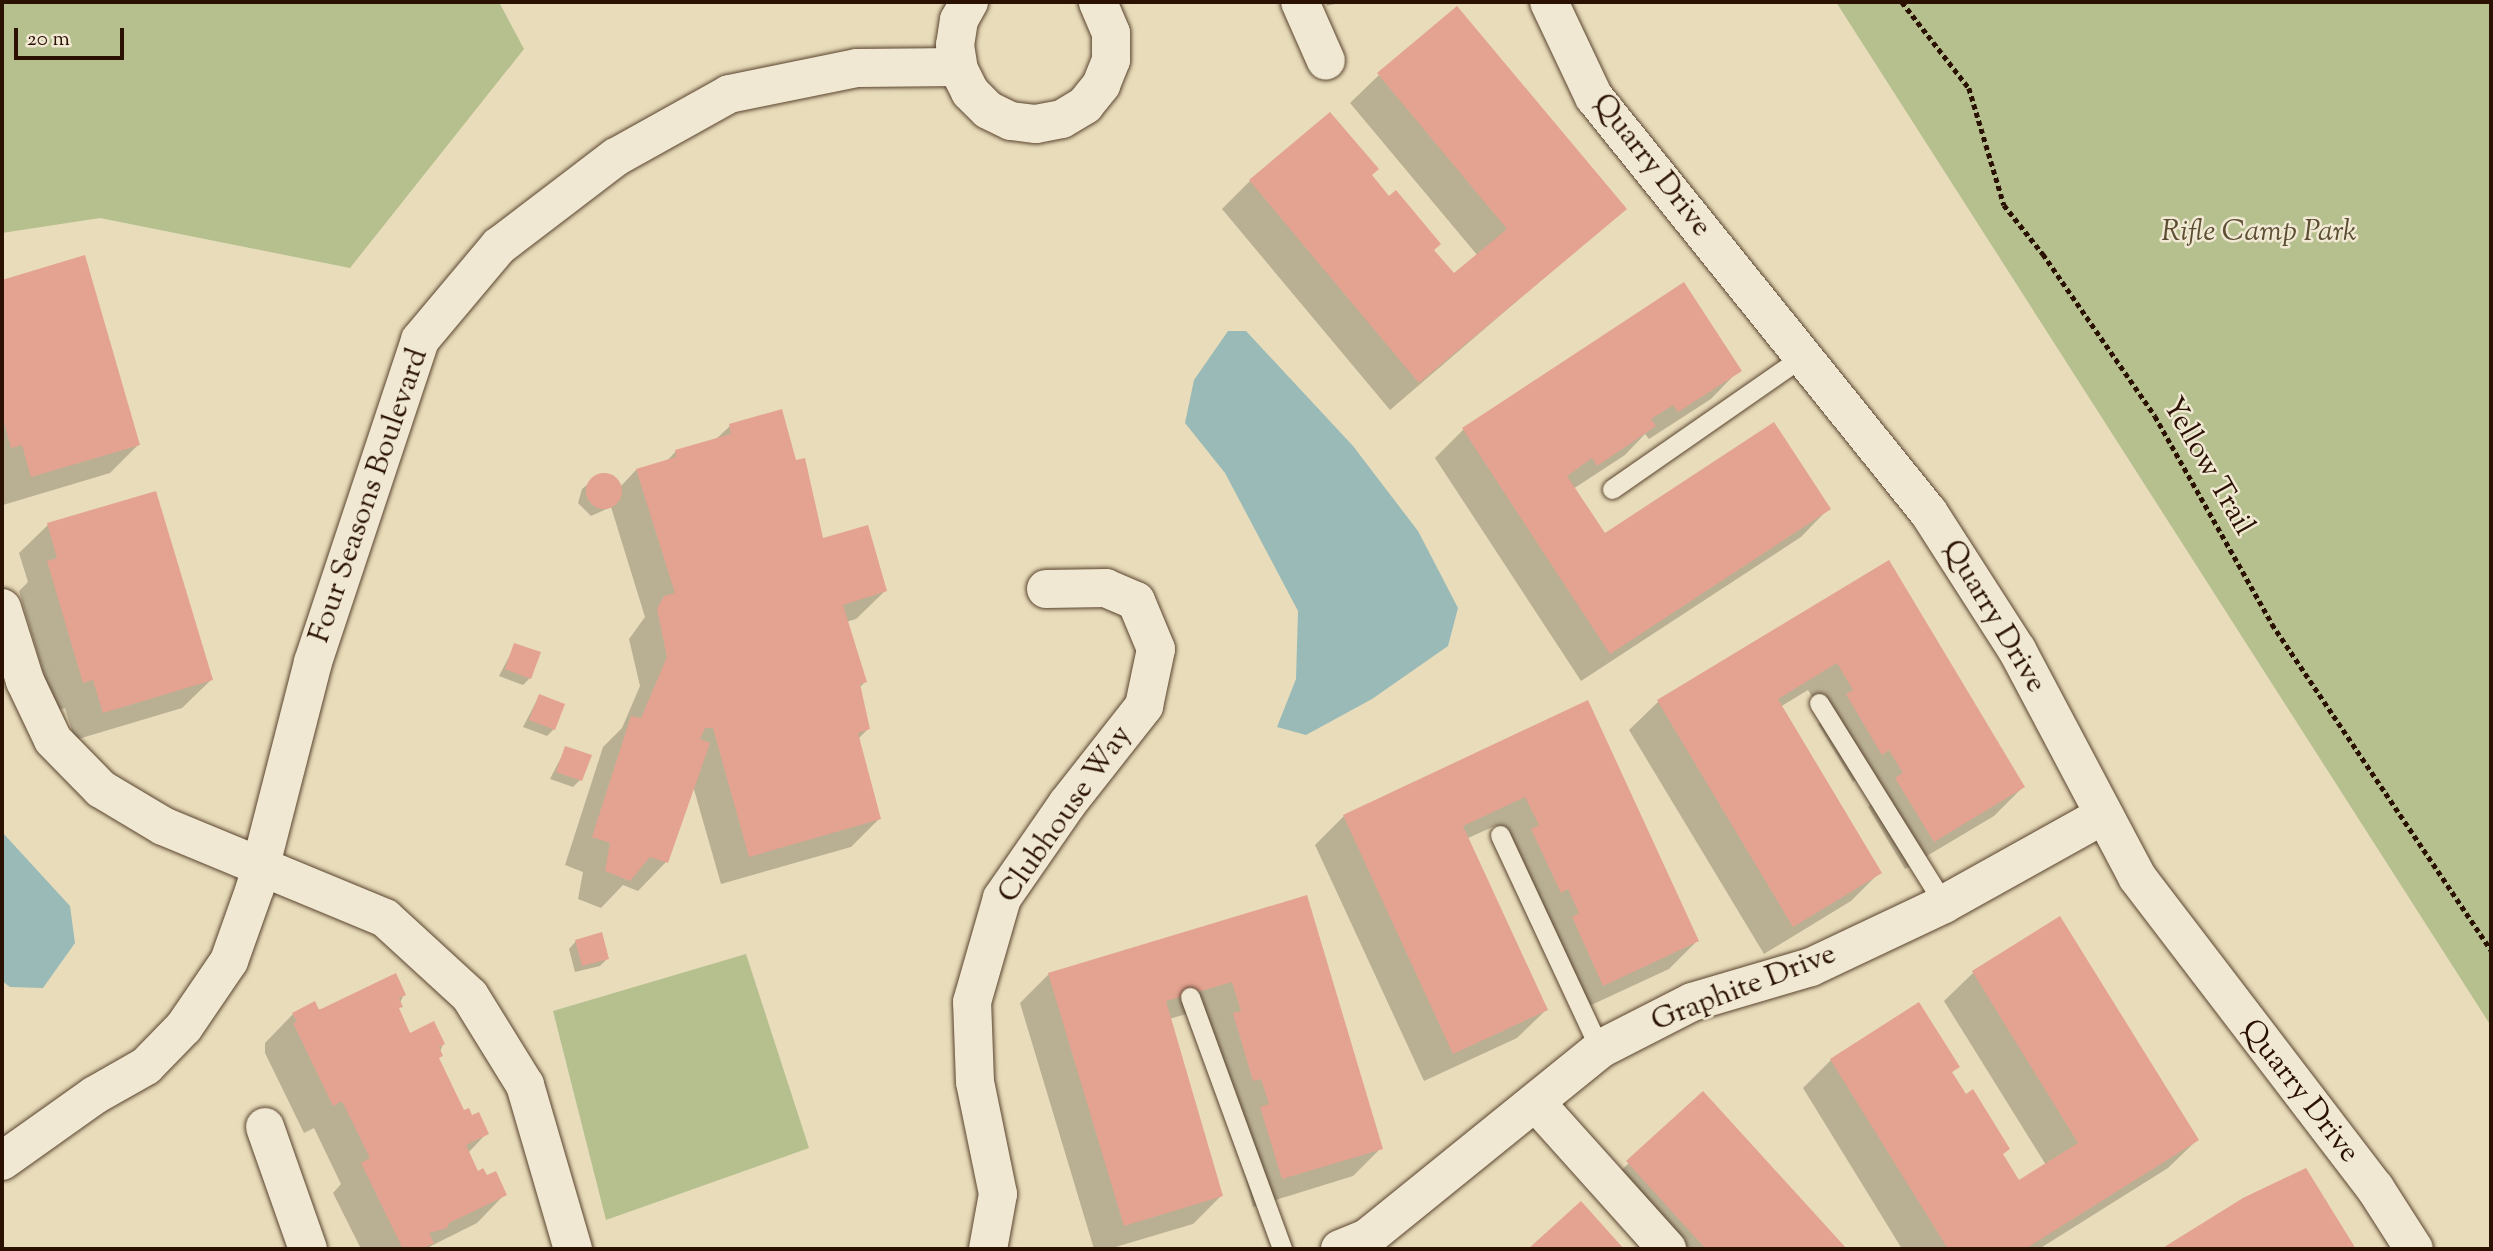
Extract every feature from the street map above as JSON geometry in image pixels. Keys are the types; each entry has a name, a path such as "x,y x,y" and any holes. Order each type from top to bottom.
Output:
{"street":[{"path":"969,2 957,33 958,67 970,92 988,110 1010,121 1036,124 1062,119 1085,105 1101,85 1111,60 1111,33 1098,2"},
{"path":"1300,2 1326,61"},
{"name":"Quarry Drive","path":"1549,2 1594,97 1929,513 2017,650 2137,877 2375,1188 2414,1249"},
{"name":"Four Seasons Boulevard","path":"2,1161 95,1095 146,1066 184,1027 229,961 261,864 313,662 421,340 499,246 616,157 729,94 857,68 958,67"},
{"name":"Clubhouse Way","path":"988,1249 998,1194 975,1082 972,1002 1002,898 1067,804 1144,706 1156,649 1136,601 1106,588 1046,589"},
{"path":"2,608 25,681 53,740 101,789 163,826 261,864 385,918 470,996 525,1086 573,1249"},
{"name":"Graphite Drive","path":"1340,1249 1367,1238 1537,1104 1600,1049 1692,1002 1811,967 1944,904 2104,816"},
{"path":"1537,1104 1667,1249"},
{"path":"265,1127 308,1249"}],"lane":[{"path":"1612,489 1802,357"},
{"path":"1819,703 1944,904"},
{"path":"1500,835 1600,1049"},
{"path":"1190,997 1282,1249"}],"path":[{"name":"Yellow Trail","path":"1902,2 1969,88 2004,205 2155,416 2272,624 2491,950"}],"green space":[{"path":"2,2 499,2 524,49 350,268 100,218 2,233"},
{"name":"Rifle Camp Park","path":"1836,2 2491,2 2491,1026"},
{"path":"746,954 809,1148 606,1220 553,1011"}],"water":[{"path":"1228,331 1246,331 1353,446 1418,531 1458,608 1448,646 1372,699 1306,735 1277,727 1296,679 1298,611 1225,473 1185,423 1194,380"},
{"path":"2,832 70,906 75,943 43,988 10,987 2,981"}],"building":[{"path":"1457,6 1627,209 1419,383 1249,180 1330,112 1379,169 1372,175 1389,196 1396,190 1441,244 1434,250 1454,273 1507,229 1377,73"},
{"path":"85,255 140,445 31,477 22,445 11,448 2,415 2,280"},
{"path":"1684,282 1742,371 1678,412 1673,405 1651,419 1656,426 1597,466 1592,458 1567,476 1605,533 1774,422 1831,509 1610,654 1462,428"},
{"path":"782,409 796,460 805,458 823,538 868,525 887,591 843,605 867,682 860,684 870,729 858,733 881,819 749,857 713,728 705,728 700,739 710,743 668,863 650,857 630,881 605,871 610,843 592,837 631,716 641,718 667,657 657,609 664,596 675,593 636,469 676,457 675,450 731,434 729,424"},
{"path":"604,473 617,478 622,491 617,504 604,509 591,504 586,491 591,478"},
{"path":"156,491 213,680 103,713 93,680 83,683 47,561 57,558 47,523"},
{"path":"1889,560 2025,787 1934,842 1895,778 1903,773 1889,750 1882,755 1846,694 1853,690 1837,663 1778,699 1882,873 1793,927 1657,700"},
{"path":"514,643 541,652 531,679 505,669"},
{"path":"539,694 565,704 555,730 529,720"},
{"path":"1588,700 1699,941 1603,986 1572,917 1579,913 1568,889 1561,893 1531,829 1539,825 1525,797 1463,826 1548,1010 1453,1054 1343,815"},
{"path":"565,746 592,755 582,781 556,772"},
{"path":"1307,895 1383,1149 1282,1179 1260,1107 1269,1104 1261,1079 1253,1081 1233,1013 1241,1011 1232,982 1166,1001 1223,1196 1124,1226 1048,973"},
{"path":"2060,916 2199,1140 2025,1249 1948,1249 1830,1059 1919,1002 1960,1067 1952,1072 1966,1094 1973,1089 2010,1149 2003,1154 2019,1180 2078,1143 1972,971"},
{"path":"602,932 609,959 582,966 575,940"},
{"path":"396,973 406,995 399,998 403,1007 399,1008 410,1033 434,1021 445,1044 439,1047 443,1056 439,1058 464,1110 469,1108 472,1115 479,1112 489,1134 466,1145 478,1171 483,1168 487,1175 496,1171 507,1195 449,1223 447,1228 429,1233 434,1243 422,1249 402,1247 361,1163 370,1158 342,1101 333,1106 293,1023 297,1022 292,1013 315,1001 319,1010"},
{"path":"1703,1091 1847,1249 1706,1249 1626,1161"},
{"path":"2306,1168 2356,1249 2161,1249 2243,1198"},
{"path":"1581,1201 1624,1249 1528,1249"}]}
